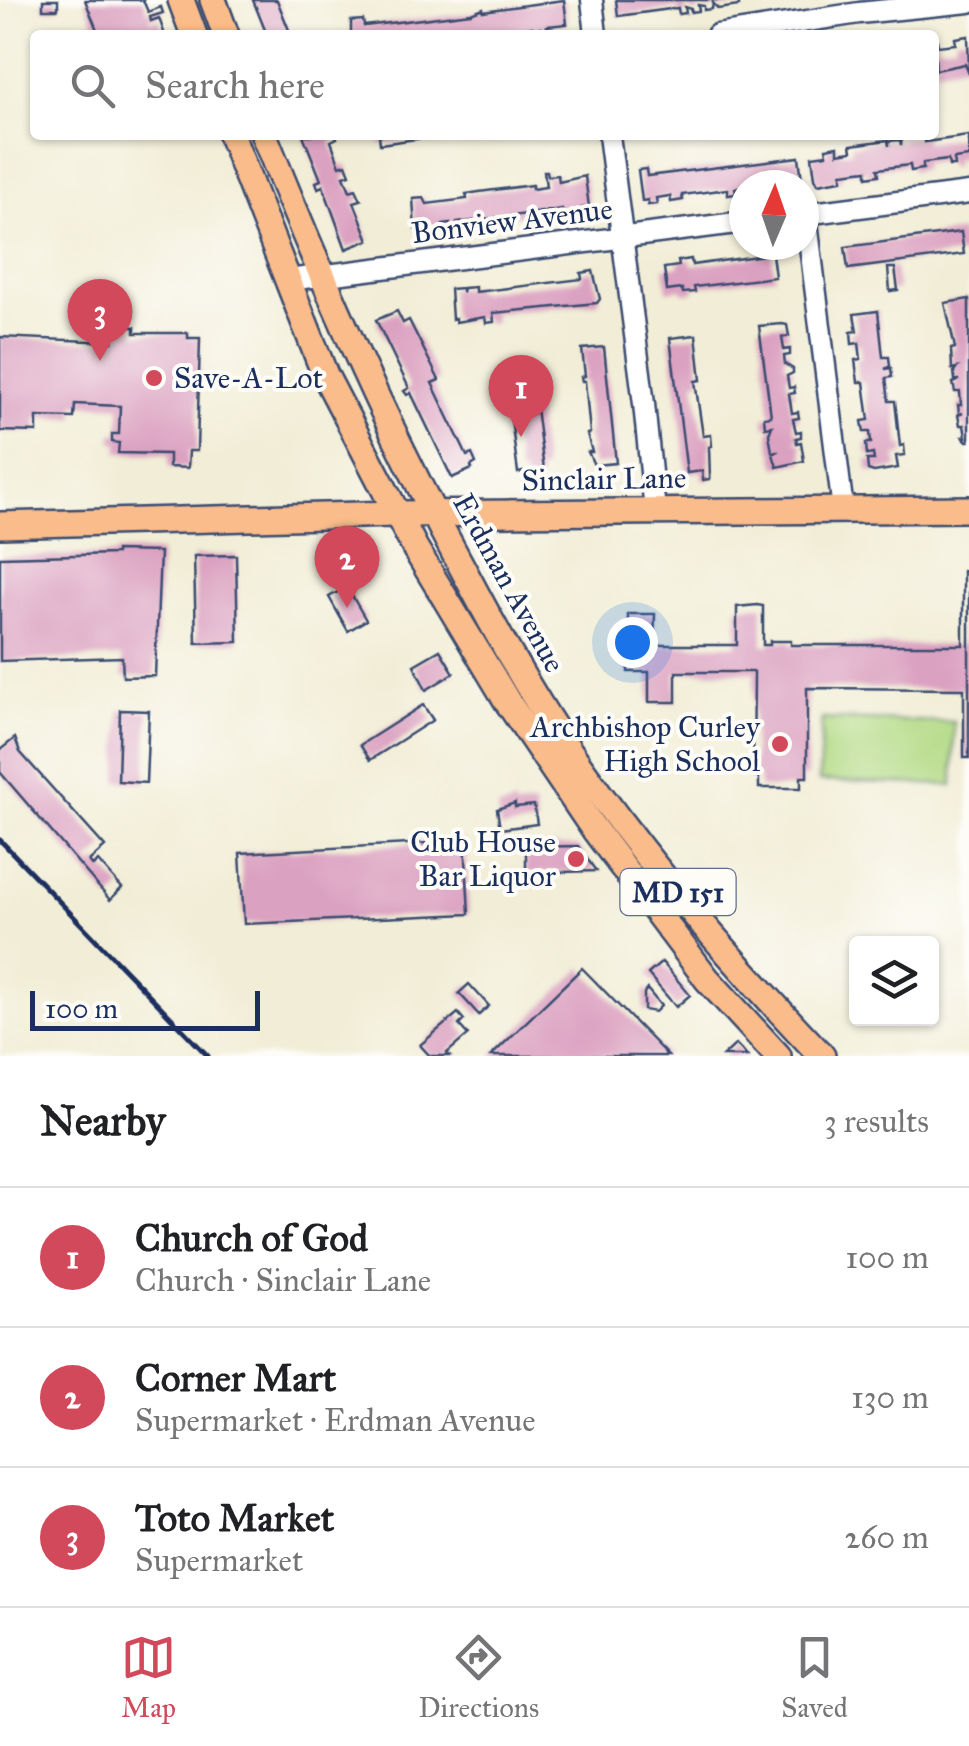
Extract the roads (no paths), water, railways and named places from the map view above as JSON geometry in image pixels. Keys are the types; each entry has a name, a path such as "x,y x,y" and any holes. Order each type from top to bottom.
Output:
{"main road":[{"path":"181,0 192,30"},
{"path":"213,0 224,30"},
{"name":"Erdman Avenue","path":"234,140 325,374 394,514 507,701 591,825 707,979 778,1056"},
{"name":"Erdman Avenue","path":"266,140 320,275 402,455 489,618 579,766 672,885 767,998 822,1056"},
{"name":"Sinclair Lane","path":"0,525 432,513 969,509"}],"street":[{"path":"592,0 595,30"},
{"path":"748,30 969,2"},
{"path":"610,140 654,512"},
{"path":"819,212 969,194"},
{"name":"Bonview Avenue","path":"288,280 729,224"},
{"path":"811,260 843,510"}],"railway":[{"path":"0,840 208,1056"}],"place":[{"name":"Toto Market","path":"100,361"},
{"name":"Save-A-Lot","path":"154,378"},
{"name":"Church of God","path":"521,437"},
{"name":"Corner Mart","path":"347,608"},
{"name":"Archbishop Curley High School","path":"780,744"},
{"name":"Club House Bar Liquor","path":"576,859"}]}
